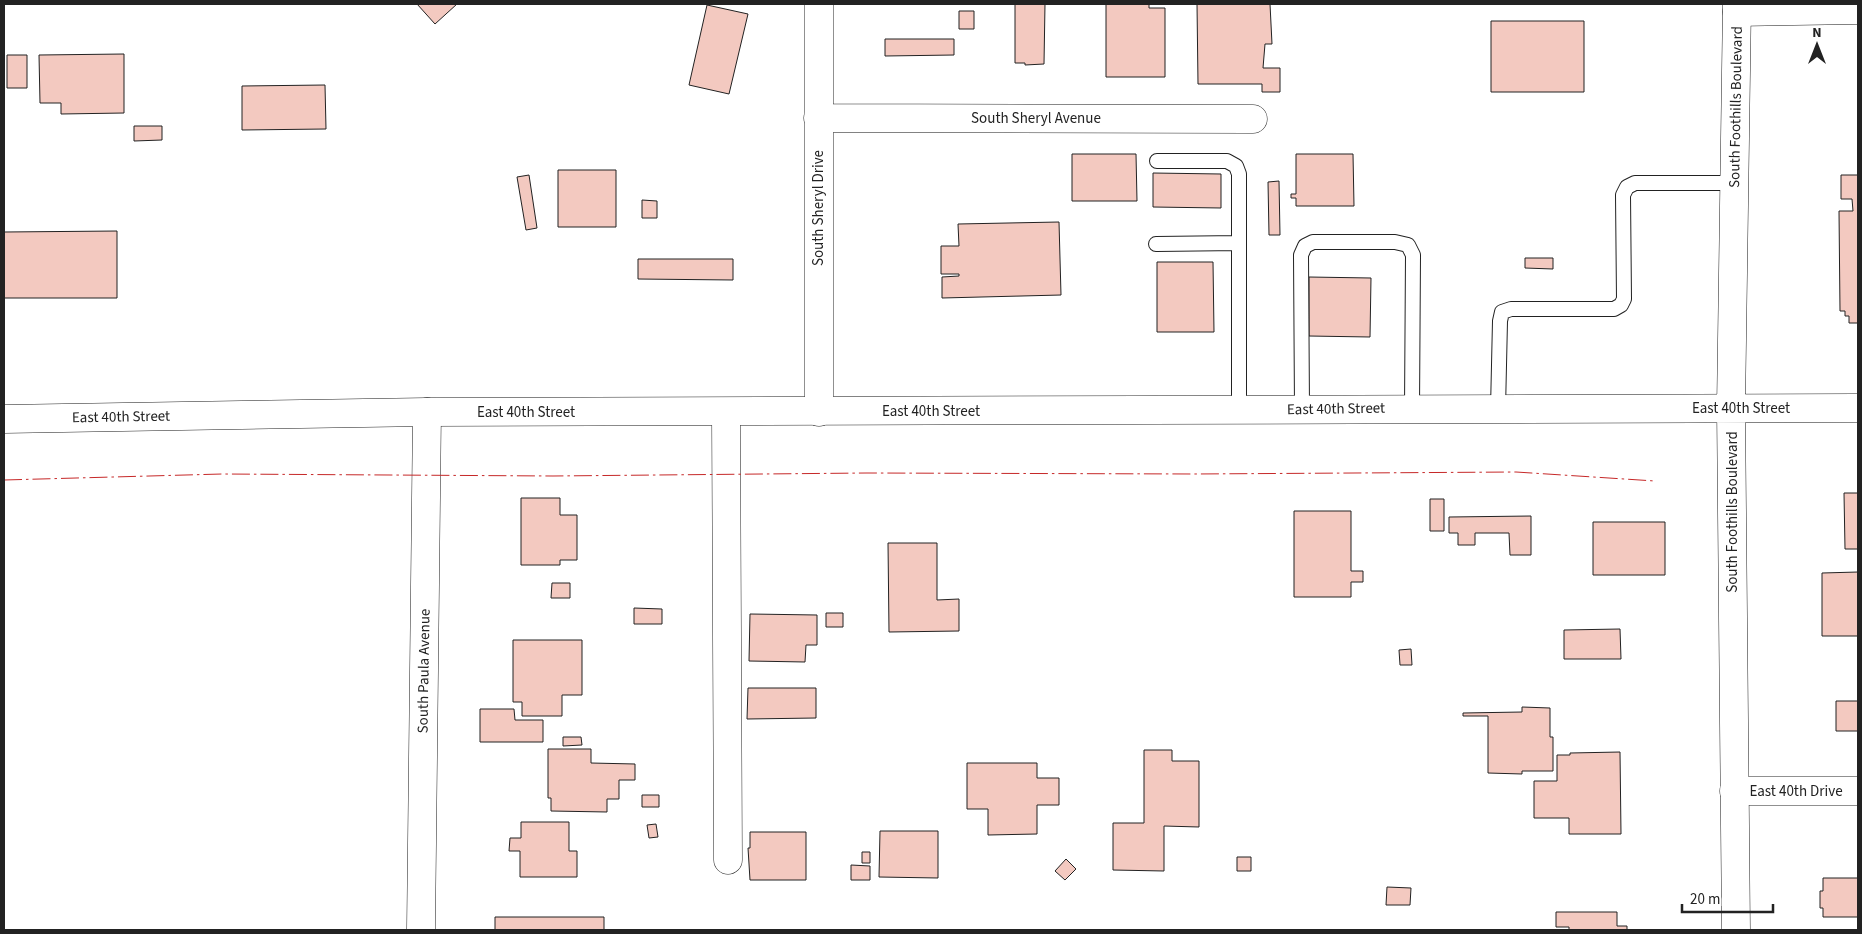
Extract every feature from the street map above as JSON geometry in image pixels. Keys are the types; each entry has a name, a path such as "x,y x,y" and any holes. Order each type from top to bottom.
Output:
{"street":[{"name":"South Sheryl Drive","path":"819,4 819,412"},
{"path":"1737,8 1858,10"},
{"name":"South Foothills Boulevard","path":"1736,930 1731,408 1737,8"},
{"name":"South Sheryl Avenue","path":"818,118 1253,119"},
{"name":"East 40th Street","path":"4,419 427,412 1858,408"},
{"name":"South Paula Avenue","path":"421,930 427,412"},
{"path":"726,412 728,860"},
{"name":"East 40th Drive","path":"1734,791 1858,792"}],"lane":[{"path":"1157,160 1227,161 1236,166 1239,174 1239,410"},
{"path":"1498,409 1500,321 1502,312 1511,309 1614,309 1621,305 1624,299 1623,195 1627,186 1635,183 1735,184"},
{"path":"1156,244 1239,242"},
{"path":"1302,409 1301,255 1305,246 1313,242 1395,242 1408,245 1413,255 1412,408"}],"building":[{"path":"417,4 457,4 435,24"},
{"path":"1015,4 1045,4 1044,64 1025,65 1025,63 1015,63"},
{"path":"1106,4 1149,4 1149,8 1165,8 1165,77 1106,77"},
{"path":"1197,4 1270,4 1272,44 1265,44 1263,68 1280,68 1280,92 1262,92 1262,84 1198,84"},
{"path":"707,5 748,14 729,94 689,85"},
{"path":"959,11 974,11 974,29 959,29"},
{"path":"1491,21 1584,21 1584,92 1491,92"},
{"path":"885,39 954,39 954,55 885,56"},
{"path":"124,54 124,113 61,114 61,103 40,103 39,55"},
{"path":"7,55 27,55 27,88 7,88"},
{"path":"325,85 326,129 242,130 242,86"},
{"path":"134,126 162,126 162,140 134,141"},
{"path":"1072,154 1136,154 1137,201 1072,201"},
{"path":"1296,154 1353,154 1354,206 1296,206 1296,198 1291,198 1291,194 1296,194"},
{"path":"558,170 616,170 616,227 558,227"},
{"path":"1153,173 1221,174 1221,208 1153,207"},
{"path":"529,175 537,228 526,230 517,177"},
{"path":"1841,175 1858,175 1858,323 1849,323 1849,316 1845,316 1845,311 1840,311 1839,211 1853,211 1852,199 1841,199"},
{"path":"1279,181 1280,235 1269,235 1268,182"},
{"path":"642,200 657,201 657,218 642,218"},
{"path":"1059,222 1061,295 942,298 942,277 959,276 959,274 941,274 941,246 959,246 958,224"},
{"path":"117,231 117,298 4,298 4,232"},
{"path":"1525,258 1553,258 1553,269 1525,268"},
{"path":"638,259 733,259 733,280 638,279"},
{"path":"1157,262 1213,262 1214,332 1157,332"},
{"path":"1309,277 1371,278 1370,337 1309,336"},
{"path":"1844,493 1858,493 1858,549 1845,549"},
{"path":"521,498 560,498 560,515 577,515 577,560 560,560 560,565 521,565"},
{"path":"1430,499 1444,499 1444,531 1430,531"},
{"path":"1294,511 1351,511 1351,571 1363,571 1363,582 1351,582 1351,597 1294,597"},
{"path":"1531,516 1531,555 1510,555 1509,533 1475,533 1475,545 1458,545 1458,533 1449,533 1449,517"},
{"path":"1593,522 1665,522 1665,575 1593,575"},
{"path":"888,543 937,543 937,600 959,599 959,631 889,632"},
{"path":"1858,572 1858,636 1822,636 1822,573"},
{"path":"552,583 570,583 570,598 551,598"},
{"path":"634,608 662,609 662,624 634,624"},
{"path":"826,613 843,613 843,627 826,627"},
{"path":"750,614 817,615 817,645 806,645 805,662 749,661"},
{"path":"1620,629 1621,659 1564,659 1564,630"},
{"path":"513,640 582,640 582,695 562,695 562,716 522,716 522,702 513,702"},
{"path":"1411,649 1412,665 1400,665 1399,650"},
{"path":"748,688 816,688 816,718 747,719"},
{"path":"1836,701 1858,701 1858,731 1836,731"},
{"path":"1522,707 1550,708 1550,737 1553,737 1553,771 1522,771 1522,774 1488,773 1488,716 1463,716 1463,713 1522,712"},
{"path":"480,709 514,709 515,720 543,720 543,742 480,742"},
{"path":"563,737 581,737 582,745 563,746"},
{"path":"548,749 591,749 591,763 635,764 635,780 619,780 619,799 607,799 607,812 551,811 551,798 548,798"},
{"path":"1144,750 1172,750 1172,761 1199,761 1199,827 1164,826 1164,871 1113,870 1113,823 1144,823"},
{"path":"1620,752 1621,834 1569,834 1569,818 1534,818 1534,781 1557,781 1557,755"},
{"path":"967,763 1037,763 1037,778 1059,778 1059,805 1037,805 1037,834 988,835 988,809 967,809"},
{"path":"642,795 659,795 659,807 642,807"},
{"path":"521,822 569,822 569,851 577,851 577,877 520,877 520,851 509,851 510,838 521,838"},
{"path":"656,824 658,837 649,838 647,825"},
{"path":"880,831 938,831 938,878 879,877"},
{"path":"750,832 806,832 806,880 750,880 748,848 750,848"},
{"path":"862,852 870,852 870,863 862,863"},
{"path":"1237,857 1251,857 1251,871 1237,871"},
{"path":"1066,859 1076,869 1065,880 1055,871"},
{"path":"851,865 870,866 870,880 851,880"},
{"path":"1823,878 1858,878 1858,917 1823,917 1823,908 1820,908 1820,891 1823,891"},
{"path":"1387,887 1411,888 1410,905 1386,905"},
{"path":"1556,912 1617,912 1617,926 1627,926 1627,930 1569,930 1569,927 1556,927"},
{"path":"495,917 604,917 604,930 495,930"}],"power":[{"path":"4,480 222,474 553,476 867,473 1194,474 1516,472 1655,481"}]}
